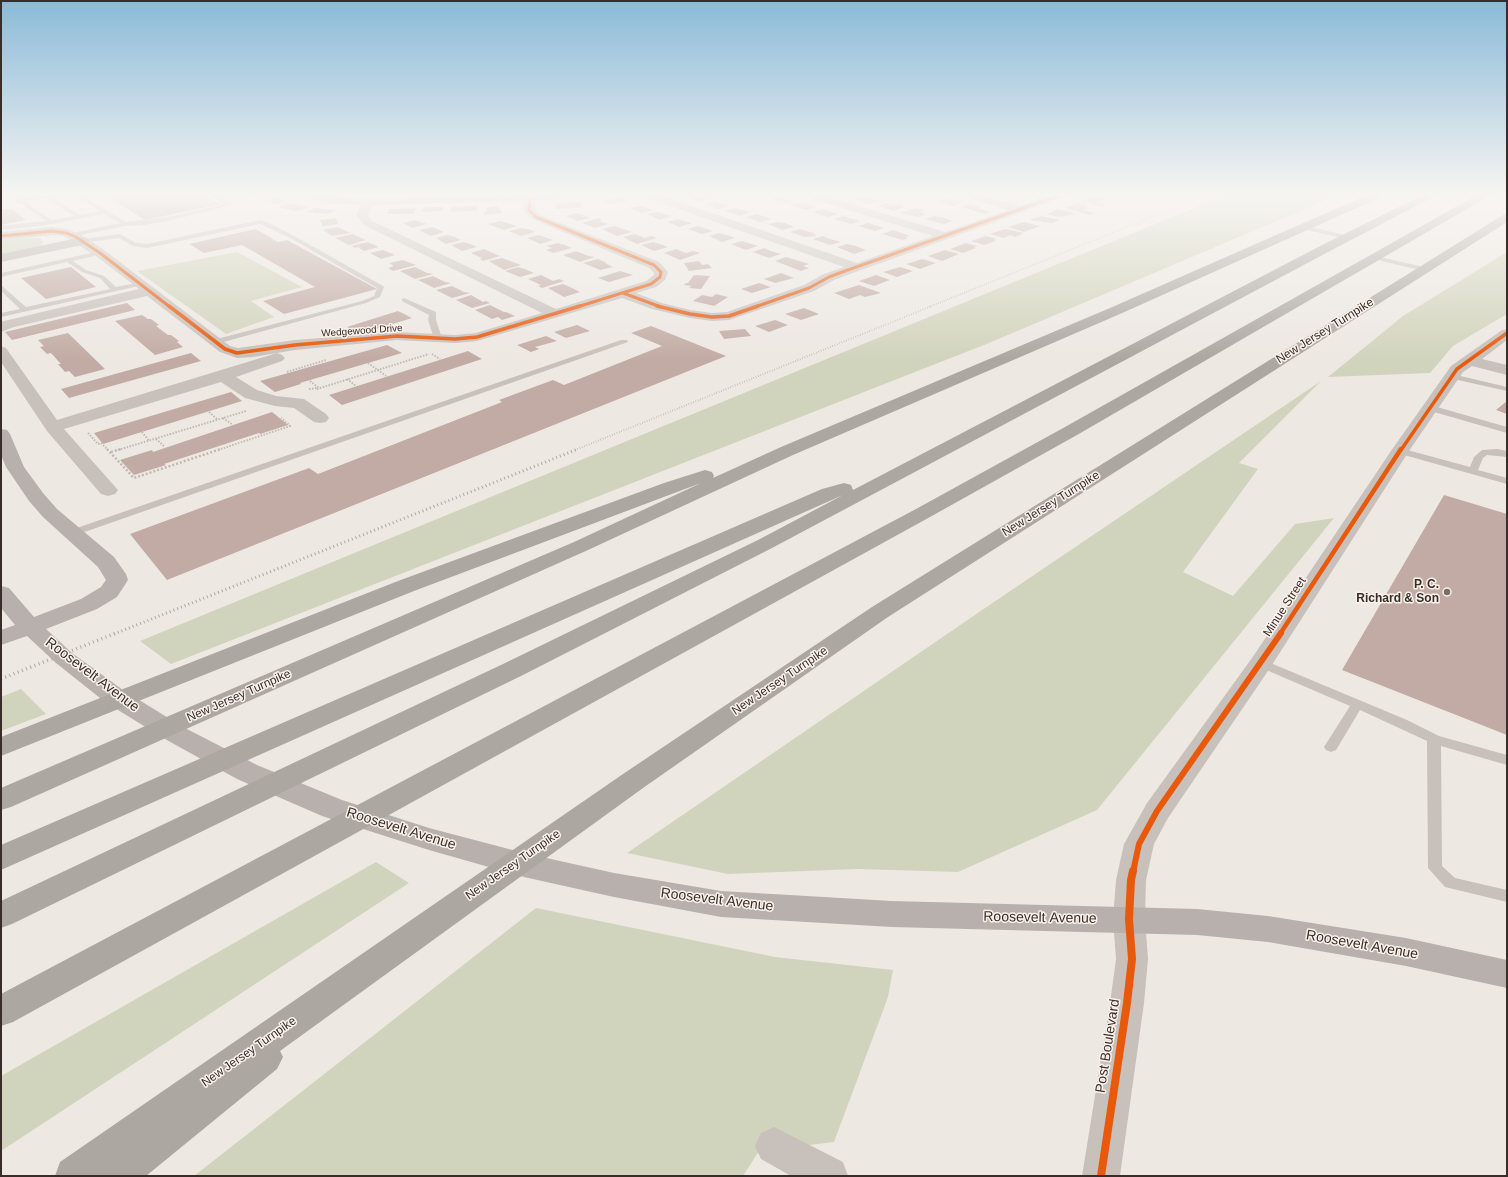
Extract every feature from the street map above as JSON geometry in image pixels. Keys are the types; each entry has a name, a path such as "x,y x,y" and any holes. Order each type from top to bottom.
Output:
{"highway":[{"name":"New Jersey Turnpike","path":"1,800 581,546 787,451 1254,250"},
{"path":"1,915 519,667 764,544 1321,250"},
{"path":"1,1011 930,509 1071,431 1390,250"},
{"name":"New Jersey Turnpike","path":"74,1176 464,899 880,612 1454,250"},
{"path":"1,747 498,551 671,487 787,451"},
{"path":"1,858 830,493 896,473"},
{"path":"116,1176 464,899"}],"main road":[{"path":"1,258 40,250"},
{"path":"1,434 9,456 25,482 50,513 111,568 116,580 113,586 100,598 89,604 1,638"},
{"name":"Roosevelt Avenue","path":"1,593 21,618 64,658 114,696 174,733 247,772 332,808 429,839 524,865 614,885 721,904 809,910 1073,919 1129,919 1197,922 1268,928 1406,952 1507,974"}],"street":[{"name":"Wedgewood Drive","path":"96,250 225,349 237,352 254,352 295,345 397,336 468,338 482,336 623,293 655,282 660,277 660,270 644,261 616,250"},
{"path":"423,250 554,314"},
{"path":"807,250 857,267"},
{"path":"623,293 648,303 673,310 707,317 723,317 743,312 801,291 829,277 907,250"},
{"path":"1,328 9,324 145,287"},
{"name":"Minue Street","path":"1129,919 1130,880 1139,844 1157,811 1261,663 1400,451 1457,369 1507,333"},
{"path":"53,428 223,376 282,355 295,345"},
{"path":"1,350 53,428 108,490"},
{"path":"1469,360 1507,370"},
{"path":"223,376 251,394 269,403 298,403 320,418"},
{"name":"Post Boulevard","path":"1101,1176 1127,1003 1132,958 1129,919"},
{"path":"774,1146 829,1176"}],"lane":[{"path":"216,342 378,297 381,287 315,250"},
{"path":"1,275 70,261 100,253"},
{"path":"1376,258 1424,269"},
{"path":"70,261 84,271 102,277 114,289"},
{"path":"1,287 25,310"},
{"path":"1,315 114,289 145,287"},
{"path":"404,300 433,314 432,320 443,338"},
{"path":"72,534 624,342"},
{"path":"1452,376 1507,389"},
{"path":"1430,408 1507,430"},
{"path":"1400,451 1507,481"},
{"path":"1473,471 1479,457 1485,452 1507,454"},
{"path":"1261,663 1402,723 1434,739 1507,760"},
{"path":"1331,747 1358,704"},
{"path":"1434,739 1435,868 1450,883 1507,896"}],"path":[{"path":"312,390 431,353 443,338"},
{"path":"431,353 440,359"},
{"path":"281,374 332,358"},
{"path":"368,363 386,376"},
{"path":"347,379 356,386"},
{"path":"310,381 319,388"},
{"path":"306,389 319,388"},
{"path":"86,430 98,444 101,443 110,453 134,478 290,426 269,403 110,453"},
{"path":"210,412 218,419"},
{"path":"223,418 233,425"},
{"path":"142,432 150,440"},
{"path":"156,438 165,447"}],"green space":[{"path":"1,250 26,250 1,255"},
{"path":"1092,250 1208,250 989,343 171,664 140,641"},
{"path":"237,252 302,287 251,301 274,317 226,334 137,271"},
{"path":"1507,252 1507,314 1453,346 1430,373 1328,377 1403,316"},
{"path":"1321,381 1239,463 1258,469 1183,572 1233,596 1295,524 1334,518 1097,810 958,872 857,869 728,874 627,853 988,606"},
{"path":"21,689 46,714 1,731 1,697"},
{"path":"376,862 409,883 1,1151 1,1076"},
{"path":"536,908 775,957 893,970 888,997 834,1142 759,1151 743,1176 194,1176"}],"building":[{"path":"199,250 219,250 204,253"},
{"path":"251,250 305,250 377,289 284,314 263,301 315,287"},
{"path":"383,250 395,255 381,259 370,253"},
{"path":"486,250 500,256 483,261 480,259 482,258 471,253"},
{"path":"546,250 565,250 553,253"},
{"path":"678,250 686,253 693,251 700,253 680,260 664,253"},
{"path":"759,250 768,250 781,254 769,258 753,252"},
{"path":"844,250 866,250 854,254"},
{"path":"945,250 959,254 942,261 928,256"},
{"path":"953,250 971,250 963,253"},
{"path":"576,251 595,257 580,262 563,255"},
{"path":"786,257 809,264 803,266 809,268 801,271 775,261"},
{"path":"502,258 521,265 504,270 489,261"},
{"path":"598,259 613,267 600,270 583,263"},
{"path":"922,259 936,263 920,269 906,264"},
{"path":"403,260 416,265 393,271 388,268 394,266 389,263"},
{"path":"699,261 702,265 708,264 712,268 689,271 684,263"},
{"path":"71,267 96,287 46,299 21,278"},
{"path":"415,267 427,273 433,274 415,279 400,271"},
{"path":"518,267 534,273 520,277 505,271"},
{"path":"900,267 913,271 897,277 883,272"},
{"path":"620,271 633,275 609,282 598,278"},
{"path":"781,273 794,278 775,283 764,279"},
{"path":"541,275 553,281 559,279 564,281 542,288 538,286 541,285 528,279"},
{"path":"694,275 710,276 701,289 689,288 691,286 684,285 688,283"},
{"path":"876,275 890,280 874,286 859,281"},
{"path":"433,276 445,282 451,283 434,288 418,280"},
{"path":"759,283 771,287 752,293 741,289"},
{"path":"563,284 580,292 564,297 548,288"},
{"path":"859,285 881,293 865,297 860,295 849,299 834,293"},
{"path":"452,286 464,292 470,293 452,298 436,290"},
{"path":"716,294 728,297 714,306 693,301 702,295 712,297"},
{"path":"471,295 483,302 486,301 490,303 472,308 456,300"},
{"path":"127,303 135,310 12,340 5,332"},
{"path":"490,305 515,316 502,320 498,317 492,319 475,310"},
{"path":"804,308 819,314 801,320 785,314"},
{"path":"398,311 412,318 367,332 363,330 357,332 347,327"},
{"path":"142,315 159,325 156,326 179,341 177,342 183,347 155,355 115,321"},
{"path":"775,320 788,325 769,332 755,326"},
{"path":"577,325 590,331 566,338 554,332"},
{"path":"651,326 726,356 167,580 130,534 309,468 318,474 502,402 499,400 553,380 564,385 662,346 631,333"},
{"path":"745,329 751,336 724,339 719,331"},
{"path":"68,333 105,369 75,377 69,371 65,372 58,364 61,364 51,353 47,354 40,347 44,346 38,340"},
{"path":"546,336 557,341 535,347 539,349 531,352 517,345"},
{"path":"387,345 402,353 300,383 301,384 275,392 260,381"},
{"path":"468,351 482,359 342,405 329,395"},
{"path":"191,353 201,361 69,398 61,389"},
{"path":"231,392 242,401 103,444 94,433"},
{"path":"1507,401 1507,414 1496,410"},
{"path":"272,412 288,425 260,434 259,433 134,475 120,460 152,450 153,452"},
{"name":"P. C. Richard & Son","path":"1444,495 1507,514 1507,735 1342,670"}],"railway":[{"path":"929,307 1070,250"},
{"path":"575,450 932,306"},
{"path":"114,634 578,449"},
{"path":"1,679 116,633"}],"cycle path":[{"path":"95,250 225,349 237,353 295,345 397,336 455,339 477,337 651,284 660,277 661,272 654,265 617,250"},
{"path":"623,293 657,306 690,314 712,317 729,316 809,288 829,277 905,250"},
{"path":"1101,1176 1127,1003 1132,959 1129,919 1131,880 1139,844 1157,811 1261,663 1400,451 1457,369 1507,333"}],"place":[{"name":"P. C. Richard & Son","path":"1447,592"}]}
